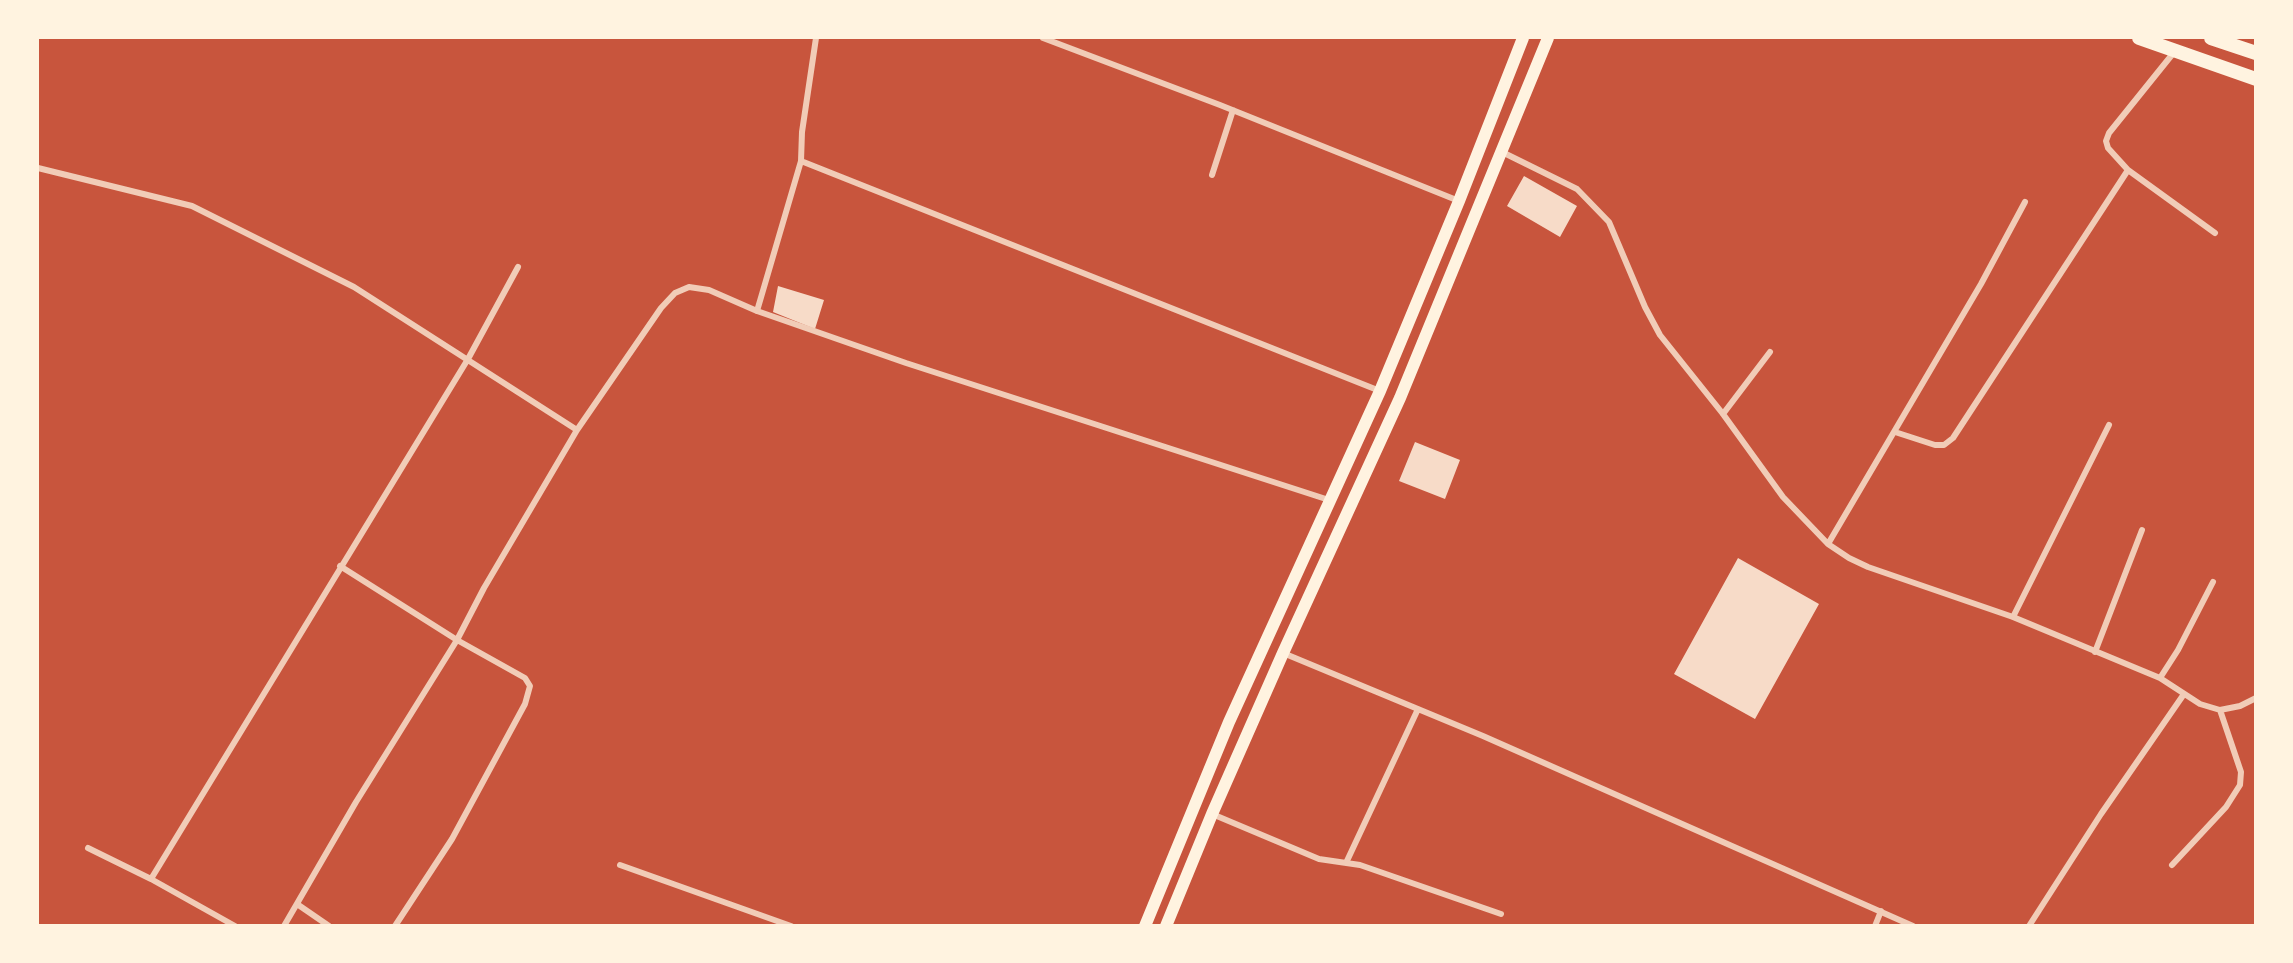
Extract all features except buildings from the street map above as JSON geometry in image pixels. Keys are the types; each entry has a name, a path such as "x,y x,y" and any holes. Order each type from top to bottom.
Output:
{"highway":[{"path":"2139,38 2256,79"},
{"path":"2211,38 2228,40 2256,53"}],"main road":[{"path":"1145,926 1229,722 1380,391 1459,201 1523,38"},
{"path":"1166,926 1282,653 1400,398 1548,38"},
{"path":"1289,589 1308,597"}],"street":[{"path":"757,311 801,161 802,132 816,38"},
{"path":"1043,38 1233,110 1459,201"},
{"path":"2176,50 2107,137 2108,148 2128,170 2215,232"},
{"path":"1212,175 1233,110"},
{"path":"1502,152 1577,189 1609,222 1660,335 1723,414 1783,497 1828,544 1868,567 2013,617 2160,678 2200,704 2220,710 2240,706 2256,698"},
{"path":"801,161 1380,391"},
{"path":"38,168 192,206 354,286 577,430"},
{"path":"1894,432 1935,445 1944,445 1953,438 2128,170"},
{"path":"1828,544 1981,284 2025,202"},
{"path":"151,879 340,566 468,360 518,267"},
{"path":"284,926 356,802 457,640 484,588 577,430 661,308 675,293 689,287 710,290 757,311 906,363 1329,500"},
{"path":"1723,414 1770,352"},
{"path":"2013,617 2109,425"},
{"path":"2094,652 2142,530"},
{"path":"340,566 457,640 525,678 530,686 529,695 452,839 395,926"},
{"path":"2160,678 2178,650 2212,582"},
{"path":"1282,653 1418,709 1913,926"},
{"path":"2029,926 2101,814 2184,694"},
{"path":"1346,863 1418,709"},
{"path":"2172,865 2226,807 2240,785 2241,772 2220,710"},
{"path":"1212,814 1318,859 1370,868 1501,914"},
{"path":"88,848 151,879 235,926"},
{"path":"620,865 791,926"},
{"path":"297,904 329,926"},
{"path":"1875,926 1881,911"}]}
